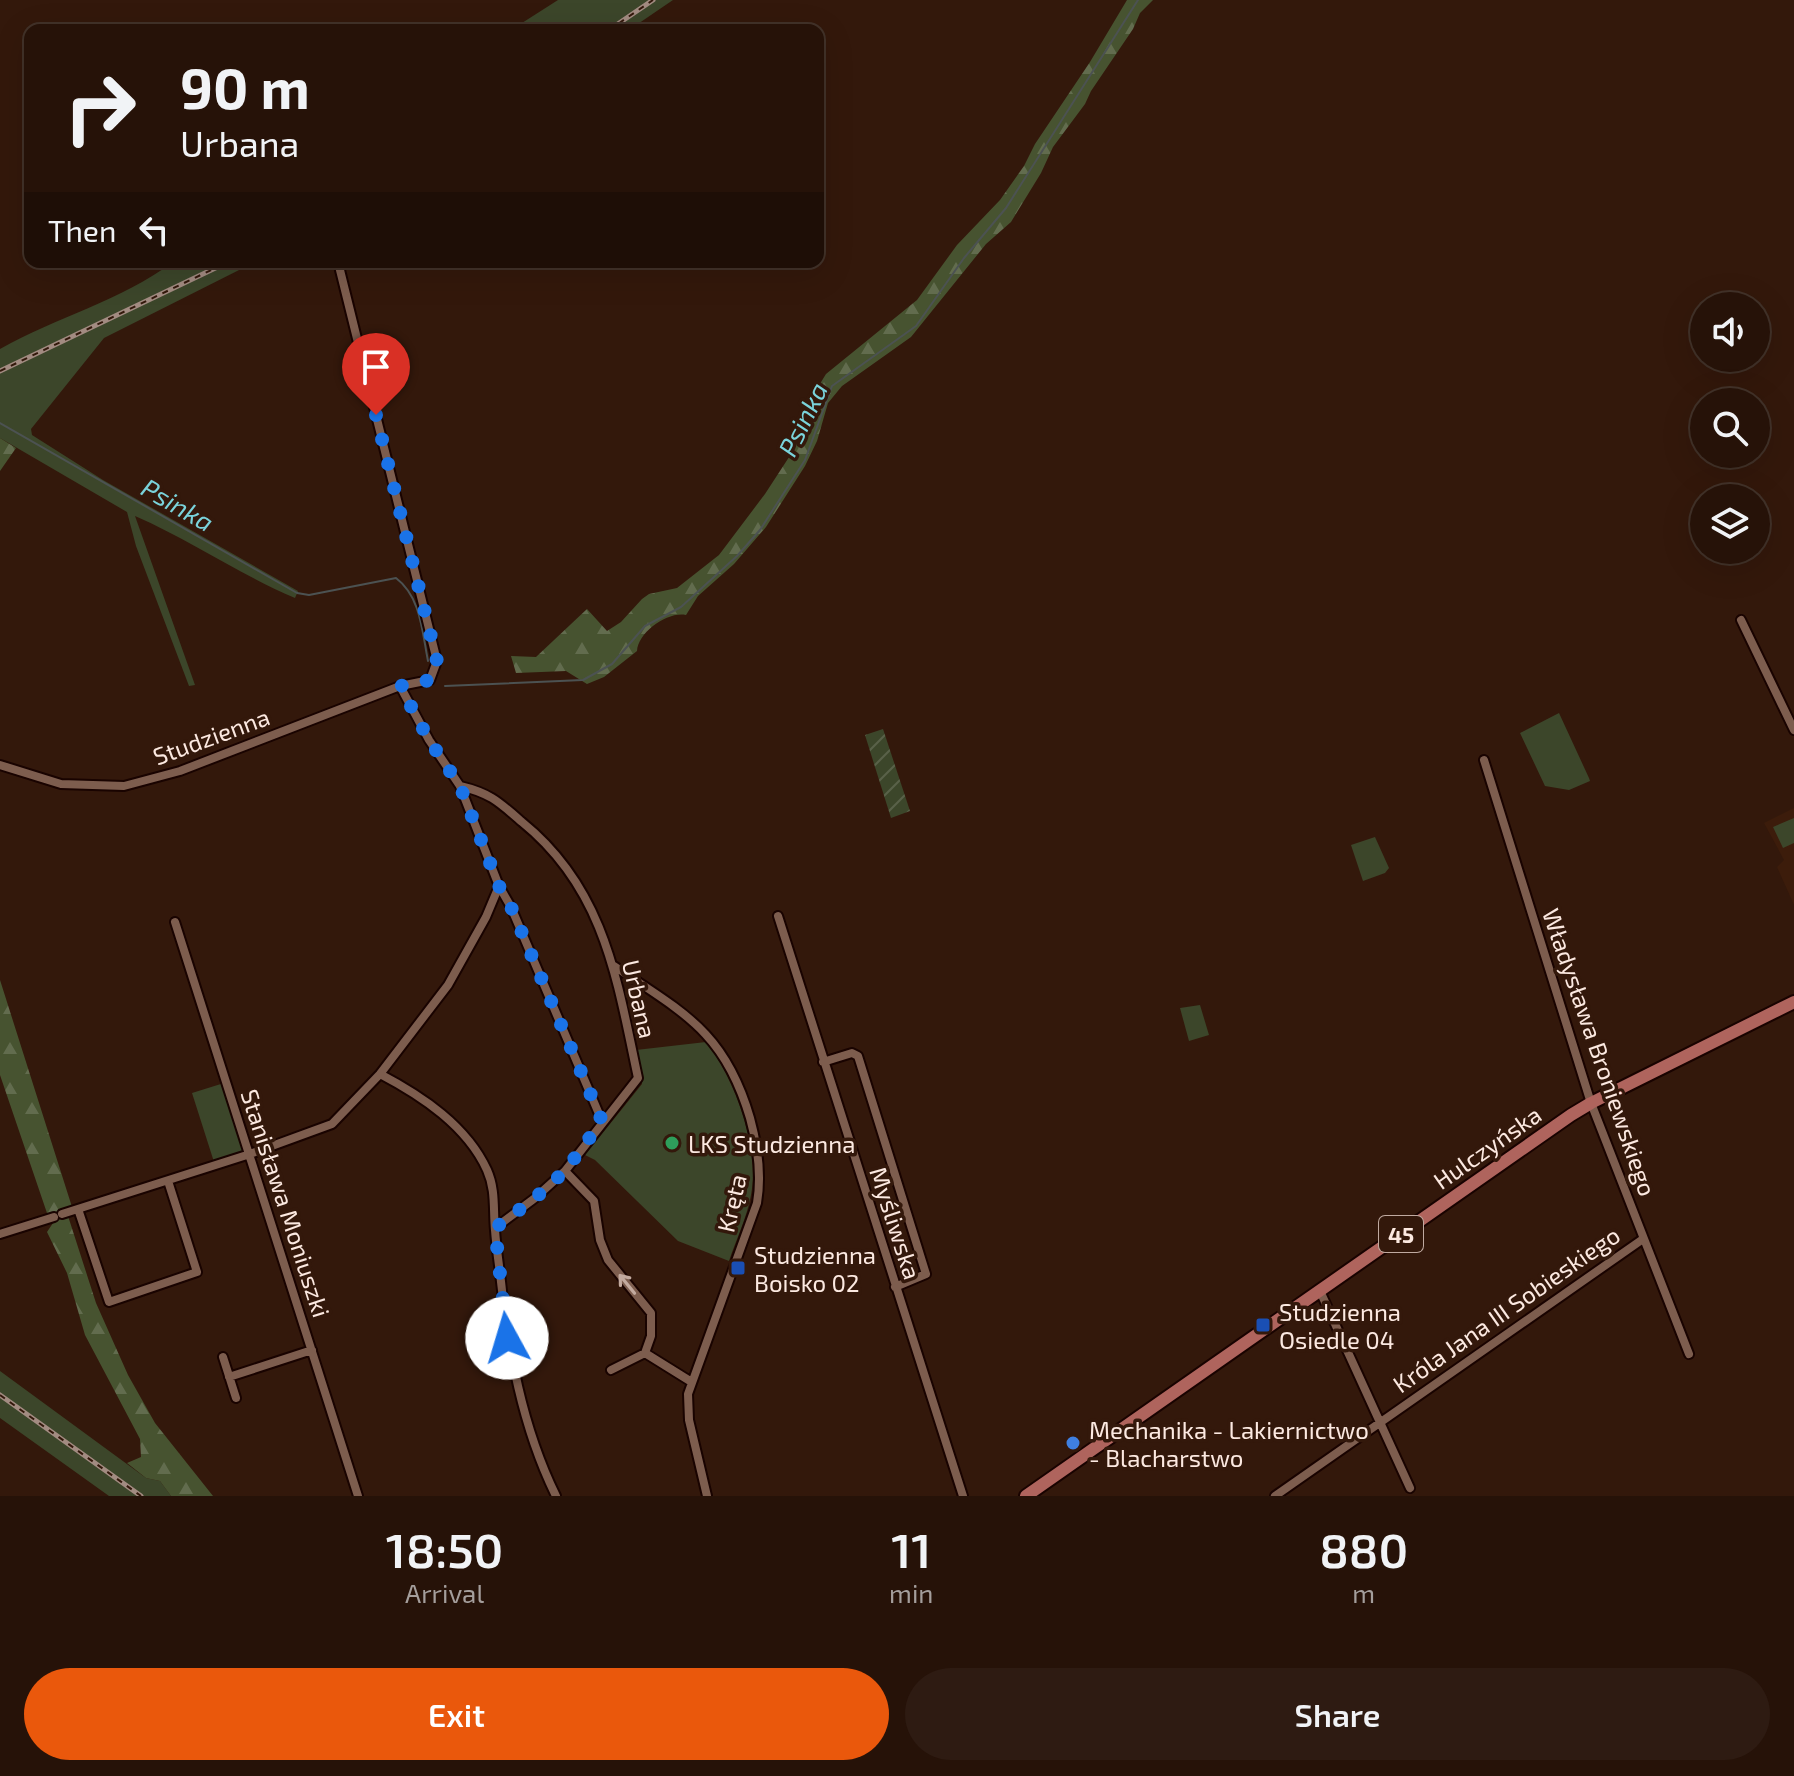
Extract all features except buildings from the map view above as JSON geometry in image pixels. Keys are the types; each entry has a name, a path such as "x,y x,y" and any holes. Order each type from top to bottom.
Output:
{"main road":[{"name":"Hulczyńska","path":"1026,1496 1591,1103 1794,1002"}],"street":[{"name":"Studzienna","path":"0,765 61,784 124,786 180,771 400,686 430,680 437,661 339,268"},
{"path":"1741,620 1794,730"},
{"path":"400,686 429,740 460,786 499,886 511,907 602,1121"},
{"name":"Władysława Broniewskiego","path":"1484,760 1591,1103 1689,1354"},
{"name":"Urbana","path":"460,786 486,792 554,851 588,904 614,966 638,1078 565,1171 495,1228"},
{"path":"0,1234 250,1154 332,1124 380,1074 448,985 486,917 499,886"},
{"name":"Myśliwska","path":"778,916 963,1496"},
{"name":"Stanisława Moniuszki","path":"175,922 358,1496"},
{"name":"Kręta","path":"614,966 670,1003 717,1046 740,1088 756,1143 760,1175 757,1203 690,1381 688,1394 689,1420 707,1496"},
{"path":"823,1062 852,1053 858,1056 926,1274 895,1287"},
{"path":"380,1074 433,1106 473,1146 489,1173 493,1187 507,1338 539,1460 556,1496"},
{"path":"565,1171 594,1201 600,1240 608,1260 651,1313 651,1336 645,1353 611,1370"},
{"path":"78,1209 109,1302 197,1272 168,1181"},
{"name":"Króla Jana III Sobieskiego","path":"1275,1496 1643,1239"},
{"path":"1320,1291 1410,1488"},
{"path":"229,1377 312,1350"},
{"path":"645,1353 690,1381"},
{"path":"223,1357 236,1398"}],"shaded area":[{"path":"1794,808 1794,905 1777,867 1784,860 1764,823"}],"green space":[{"path":"558,0 673,0 638,24 520,24"},
{"path":"1127,0 1153,0 1140,13 1085,104 1053,147 1011,222 986,244 911,337 842,386 828,403 817,441 805,466 766,527 734,564 698,596 686,615 671,616 655,624 643,637 637,651 604,677 587,684 566,671 516,673 511,656 536,657 587,609 607,631 621,622 649,594 677,588 719,555 793,451 807,422 815,392 826,374 917,300 957,245 1000,200"},
{"path":"164,268 243,268 104,338 31,429 32,435 103,480 298,591 295,598 274,589 135,516 195,685 189,686 136,546 127,512 0,438 0,349"},
{"path":"0,438 16,448 0,471"},
{"path":"1559,713 1590,781 1569,790 1545,786 1520,733"},
{"path":"883,729 910,811 891,818 865,735"},
{"path":"1794,818 1794,843 1783,848 1773,827"},
{"path":"1375,837 1389,868 1385,873 1363,881 1351,845"},
{"path":"0,980 72,1207 48,1216 0,1075"},
{"path":"1200,1005 1209,1035 1189,1041 1180,1008"},
{"name":"LKS Studzienna","path":"706,1042 735,1094 752,1157 751,1195 729,1261 678,1241 595,1160 585,1155 642,1084 636,1050"},
{"path":"224,1083 246,1152 214,1162 192,1093"},
{"path":"68,1216 96,1303 128,1375 155,1423 213,1496 171,1496 160,1481 146,1478 127,1463 141,1457 140,1439 85,1335 67,1273 47,1232 55,1220"},
{"path":"0,1371 146,1478 160,1481 171,1496 109,1496 0,1418"}],"waterway":[{"name":"Psinka","path":"445,686 583,680 612,664 645,626 681,607 737,556 760,530 805,460 832,386 916,326 964,258 1006,208 1138,0"},
{"name":"Psinka","path":"0,423 297,593 309,595 396,578 416,605 428,661"}],"railway":[{"path":"618,24 653,0"},
{"path":"0,371 215,268"},
{"path":"0,1395 141,1496"}],"place":[{"name":"LKS Studzienna","path":"672,1143"},
{"name":"Studzienna Boisko 02","path":"738,1268"},
{"name":"Studzienna Osiedle 04","path":"1263,1325"},
{"name":"Mechanika - Lakiernictwo - Blacharstwo","path":"1073,1443"}],"route":[{"path":"376,415 437,661 430,680 400,686 429,740 460,786 499,886 511,907 602,1121 565,1171 495,1228 507,1338"}]}
